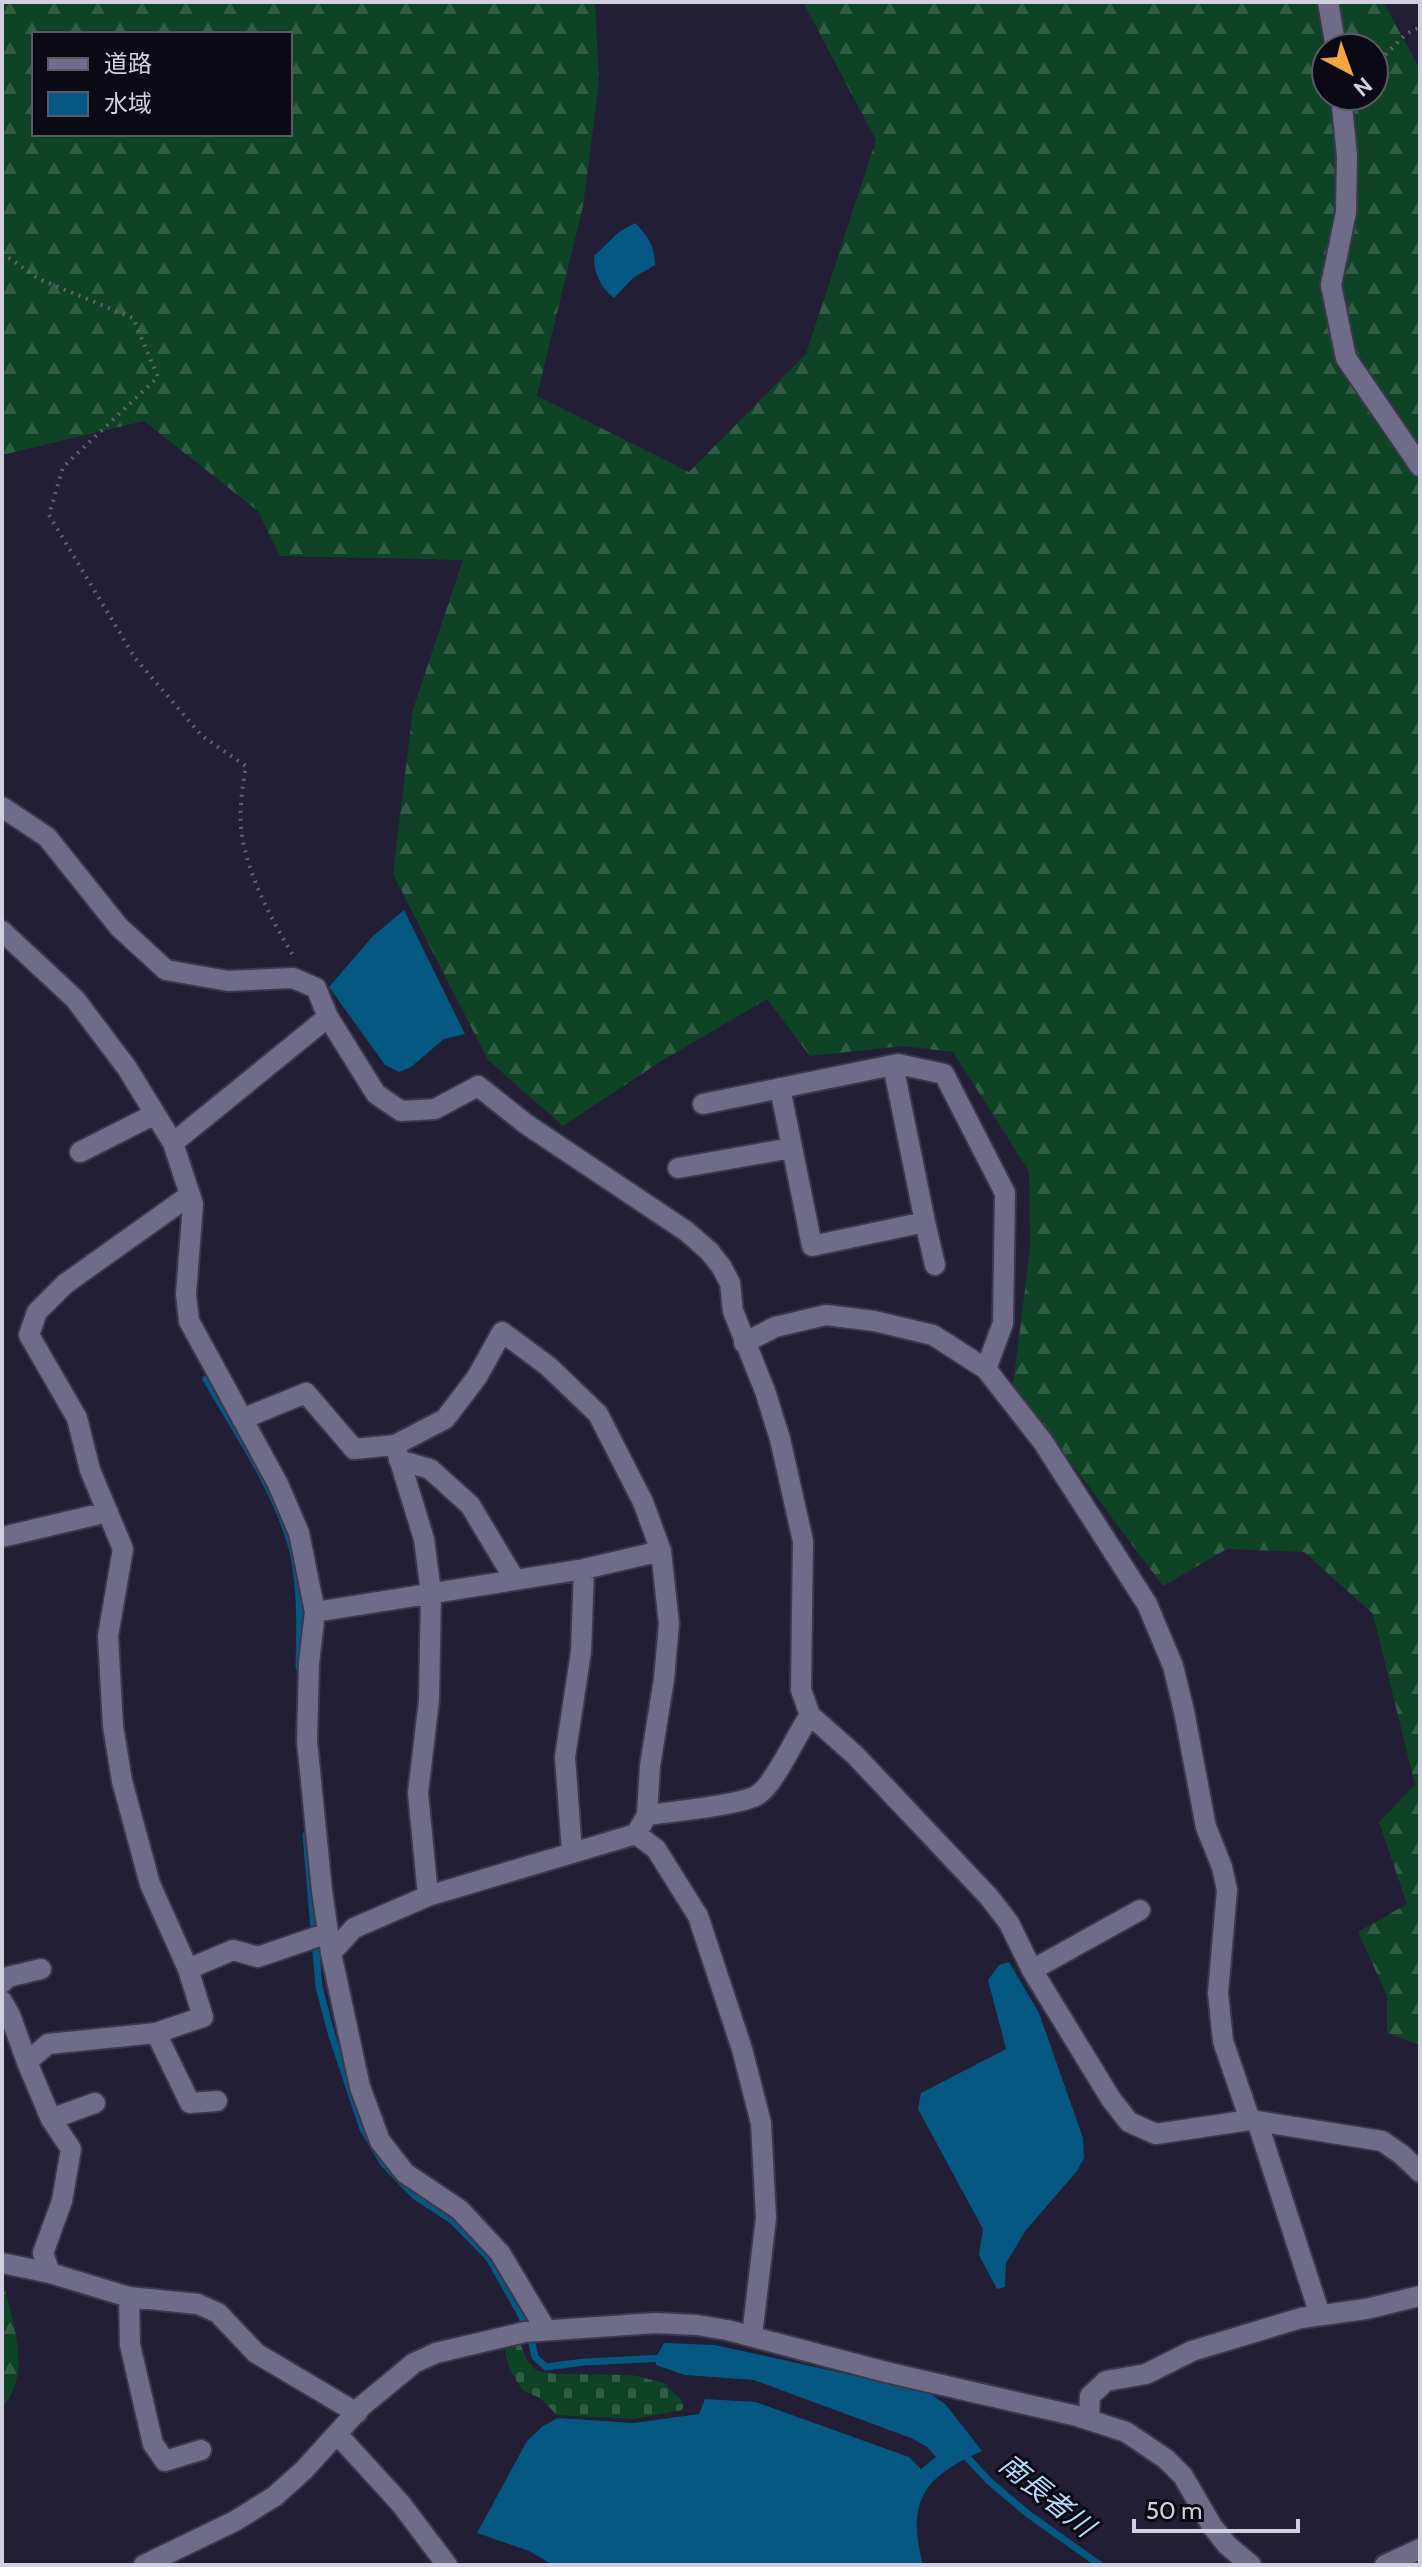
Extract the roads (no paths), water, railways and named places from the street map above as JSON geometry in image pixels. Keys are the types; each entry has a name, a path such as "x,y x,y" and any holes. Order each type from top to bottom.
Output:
{"street":[{"path":"1328,2 1333,32"},
{"path":"1343,112 1347,156 1346,212 1331,285 1346,358 1420,466"},
{"path":"2,807 47,837 119,927 166,970 228,981 293,978 316,988 328,1017 376,1094 401,1111 435,1109 478,1086 526,1124 686,1231 709,1251 730,1283 733,1311 765,1391 780,1439 803,1541 801,1690 810,1715 855,1755 989,1897 1009,1923 1032,1970 1111,2099 1129,2122 1156,2134 1254,2121 1382,2141 1420,2172"},
{"path":"2,931 75,999 127,1068 173,1143 193,1204 186,1294 189,1321 278,1484 299,1533 315,1612 309,1663 307,1741 329,1943 360,2087 380,2141 405,2173 460,2210 500,2253 546,2330"},
{"path":"173,1143 328,1017"},
{"path":"703,1104 898,1064 944,1074 1005,1193 1003,1323 986,1369"},
{"path":"893,1065 935,1265"},
{"path":"780,1088 812,1246 925,1222"},
{"path":"80,1152 155,1114"},
{"path":"678,1168 792,1148"},
{"path":"27,2062 48,2044 156,2033 203,2017 188,1969 150,1884 122,1781 113,1726 108,1636 123,1549 90,1470 77,1418 29,1335 37,1312 65,1284 190,1195"},
{"path":"744,1343 775,1327 826,1315 874,1321 933,1335 986,1369 1043,1442 1147,1604 1173,1666 1206,1827 1222,1867 1227,1890 1218,1993 1223,2041 1254,2121 1320,2315"},
{"path":"188,1969 233,1950 258,1957 329,1943 354,1928 428,1896 636,1834 647,1815 650,1766 669,1624 661,1551 643,1502 598,1414 548,1366 502,1332 477,1377 445,1419 397,1452"},
{"path":"242,1419 306,1393 354,1449 397,1452 430,1469 470,1505 515,1580"},
{"path":"397,1452 424,1539 431,1593 429,1700 418,1793 428,1896"},
{"path":"2,1537 108,1512"},
{"path":"315,1612 584,1569 661,1551"},
{"path":"572,1852 565,1757 581,1652 584,1569"},
{"path":"647,1815 736,1802 758,1795 776,1774 810,1715"},
{"path":"636,1834 656,1849 698,1916 742,2049 761,2123 766,2218 752,2336"},
{"path":"1032,1970 1140,1910"},
{"path":"2,1983 8,1977 41,1969"},
{"path":"2,2001 51,2119 71,2149 62,2201 43,2253 50,2273"},
{"path":"156,2033 190,2103 217,2101"},
{"path":"51,2119 95,2103"},
{"path":"2,2263 50,2273 129,2297 198,2304 218,2313 256,2353 357,2413"},
{"path":"129,2297 130,2345 153,2444 165,2461 201,2450"},
{"path":"1089,2419 1090,2396 1106,2381 1146,2374 1192,2351 1301,2318 1419,2300"},
{"path":"144,2565 235,2521 275,2496 357,2413 414,2363 436,2353 525,2332 655,2323 697,2325 752,2336 886,2372 1089,2419 1126,2432 1166,2459 1183,2476 1212,2526 1227,2545 1251,2565"},
{"path":"338,2435 401,2504 447,2565"},
{"path":"1385,2565 1420,2549"}],"water":[{"path":"635,223 650,242 655,265 633,278 614,298 599,279 594,256 619,232"},
{"path":"404,910 465,1034 444,1039 411,1067 399,1072 385,1065 329,987 373,936"},
{"path":"1009,1962 1039,2013 1083,2138 1084,2158 1077,2171 1026,2230 1006,2263 1005,2287 997,2289 979,2255 983,2229 918,2109 921,2093 1006,2049 988,1980 999,1965"},
{"path":"664,2343 715,2345 928,2392 946,2405 982,2451 946,2471 924,2493 917,2523 923,2565 553,2565 529,2551 477,2533 527,2441 543,2426 558,2418 633,2423 699,2414 705,2399 756,2402 909,2457 921,2469 936,2457 927,2447 911,2438 754,2380 685,2375 656,2365 656,2357"}],"waterway":[{"path":"206,1379 268,1487 287,1533 298,1583 299,1667"},
{"path":"306,1835 319,1987 363,2129 384,2164 415,2196 452,2220 489,2258 520,2313 535,2357 546,2367 665,2358"},
{"name":"南長者川","path":"963,2453 989,2481 1028,2514 1100,2565"}]}
